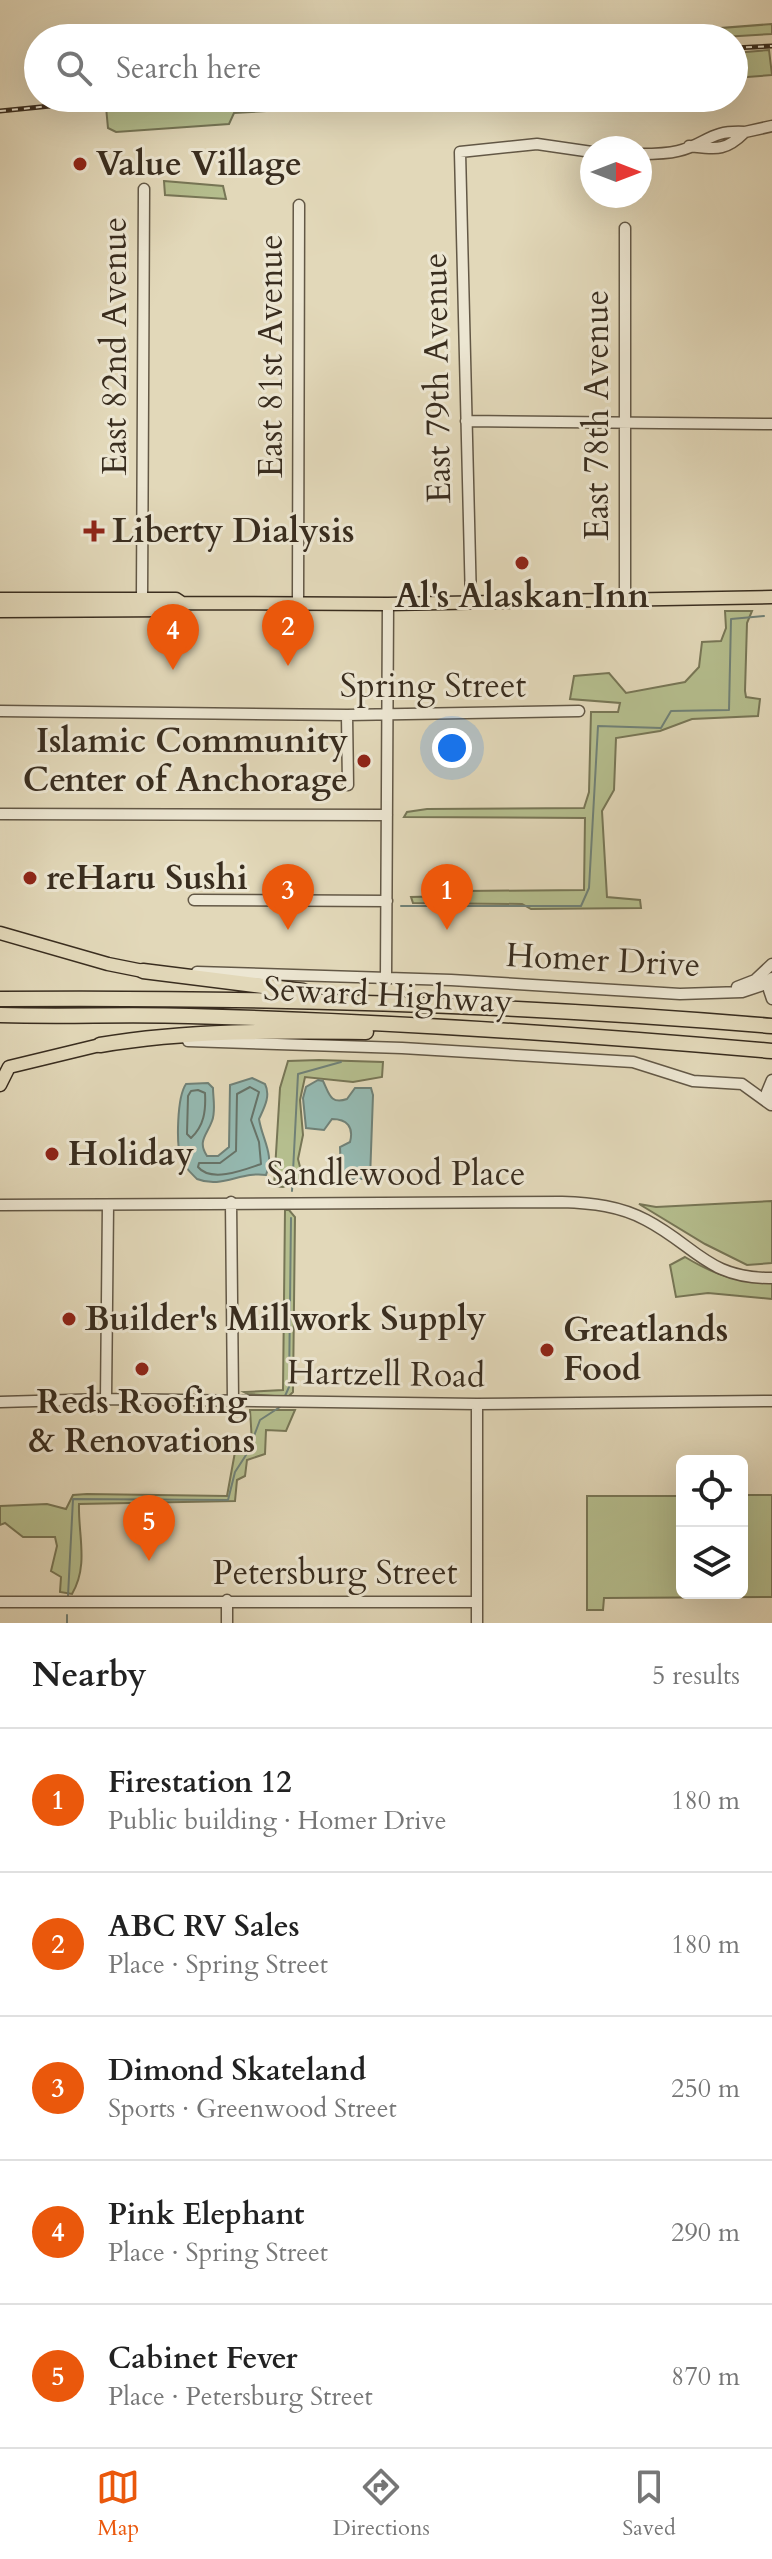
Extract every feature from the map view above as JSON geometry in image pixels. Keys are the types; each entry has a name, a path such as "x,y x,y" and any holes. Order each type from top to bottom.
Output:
{"highway":[{"path":"143,971 411,1003"},
{"name":"Seward Highway","path":"6,999 240,998 411,1003 772,1026"},
{"name":"Seward Highway","path":"5,1016 186,1016 561,1033 772,1051"},
{"path":"100,1045 148,1038 258,1030 561,1033"}],"main road":[{"path":"0,599 388,604 772,597"},
{"path":"67,611 132,604 142,599"},
{"path":"0,611 176,610 182,603"},
{"name":"Homer Drive","path":"0,933 143,971"},
{"path":"0,1085 9,1067 100,1045"}],"street":[{"path":"652,154 681,151 726,131 745,132 772,126"},
{"path":"689,146 722,149 733,144 745,132"},
{"name":"East 79th Avenue","path":"471,603 460,152 537,144 580,150"},
{"name":"East 82nd Avenue","path":"142,599 144,189"},
{"name":"East 81st Avenue","path":"298,604 299,205"},
{"name":"East 78th Avenue","path":"625,228 625,601"},
{"path":"466,421 772,424"},
{"path":"386,978 388,604"},
{"name":"Spring Street","path":"0,711 347,715 579,711"},
{"path":"347,715 348,785"},
{"path":"0,814 387,815"},
{"path":"194,900 387,901"},
{"path":"704,993 745,985 772,964"},
{"name":"Homer Drive","path":"143,971 386,978 704,993 750,990 772,979"},
{"path":"772,979 769,990 772,999"},
{"path":"100,1045 200,1041 633,1062 699,1082 744,1085 772,1106"},
{"path":"772,1080 767,1092 772,1106"},
{"path":"231,1202 233,1400"},
{"name":"Sandlewood Place","path":"0,1205 231,1202 597,1204 627,1211 647,1220 719,1269 739,1276 772,1278"},
{"path":"106,1399 108,1205"},
{"name":"Hartzell Road","path":"0,1402 106,1399 477,1404 772,1401"},
{"path":"477,1404 477,1623"},
{"path":"227,1600 227,1623"},
{"name":"Petersburg Street","path":"0,1602 477,1602"}],"green space":[{"path":"772,24 772,34 748,35 748,26"},
{"path":"769,50 772,75 748,77 748,52"},
{"path":"106,112 250,112 234,113 229,124 116,132 108,128"},
{"path":"164,181 223,186 226,199 165,195"},
{"path":"725,611 752,611 747,623 745,691 746,697 760,699 758,716 692,719 660,731 616,738 614,790 602,811 607,897 640,900 641,908 531,909 522,904 413,903 411,897 453,896 464,891 584,890 585,818 404,817 407,812 427,809 584,808 589,792 591,712 618,712 620,703 570,699 574,676 609,673 626,693 685,682 699,667 702,642 721,641 726,628"},
{"path":"288,1061 383,1062 382,1077 353,1082 305,1077 300,1100 303,1135 298,1159 303,1179 283,1187 274,1186 280,1088"},
{"path":"772,1201 772,1263 747,1265 639,1204 656,1207"},
{"path":"285,1210 295,1217 293,1392 288,1397 248,1394 244,1392 283,1390"},
{"path":"685,1257 727,1276 772,1283 772,1299 708,1293 676,1297 670,1265"},
{"path":"250,1410 295,1410 286,1431 266,1430 265,1454 247,1460 245,1476 237,1480 235,1501 79,1504 81,1561 72,1594 60,1592 61,1577 51,1571 57,1546 55,1537 23,1537 5,1523 0,1525 0,1506 47,1504 66,1509 73,1495 227,1496 235,1452 252,1442"},
{"path":"748,1495 772,1495 772,1597 748,1597"},
{"path":"587,1496 676,1496 676,1598 604,1598 603,1610 587,1610"}],"water":[{"path":"252,1078 267,1088 266,1102 259,1119 269,1154 266,1175 248,1175 215,1182 197,1179 184,1165 179,1152 179,1109 186,1084 208,1083 213,1088 213,1117 203,1146 207,1156 218,1156 229,1147 230,1085"},
{"path":"318,1080 323,1081 331,1097 337,1100 347,1099 355,1088 371,1088 370,1179 348,1179 341,1172 340,1147 350,1142 351,1137 350,1128 345,1122 332,1119 324,1130 306,1128 303,1098 306,1087"}],"waterway":[{"path":"401,906 581,906 589,888 598,726 661,728 671,711 729,710 731,619 764,616"},
{"path":"292,1191 298,1074 341,1062"},
{"path":"285,1396 289,1387 291,1218"},
{"path":"68,1596 73,1499 228,1500 235,1472 248,1452 260,1420 280,1407"},
{"path":"67,1615 67,1623"}],"railway":[{"path":"748,47 772,46"},
{"path":"0,111 24,109"}],"place":[{"name":"Value Village","path":"80,164"},
{"name":"Liberty Dialysis","path":"94,531"},
{"name":"Al's Alaskan Inn","path":"522,563"},
{"name":"ABC RV Sales","path":"288,666"},
{"name":"Pink Elephant","path":"173,670"},
{"name":"Islamic Community Center of Anchorage","path":"364,761"},
{"name":"reHaru Sushi","path":"30,878"},
{"name":"Dimond Skateland","path":"288,930"},
{"name":"Firestation 12","path":"447,930"},
{"name":"Holiday","path":"52,1154"},
{"name":"Builder's Millwork Supply","path":"69,1319"},
{"name":"Greatlands Food","path":"547,1350"},
{"name":"Reds Roofing & Renovations","path":"142,1369"},
{"name":"Cabinet Fever","path":"149,1561"}]}
